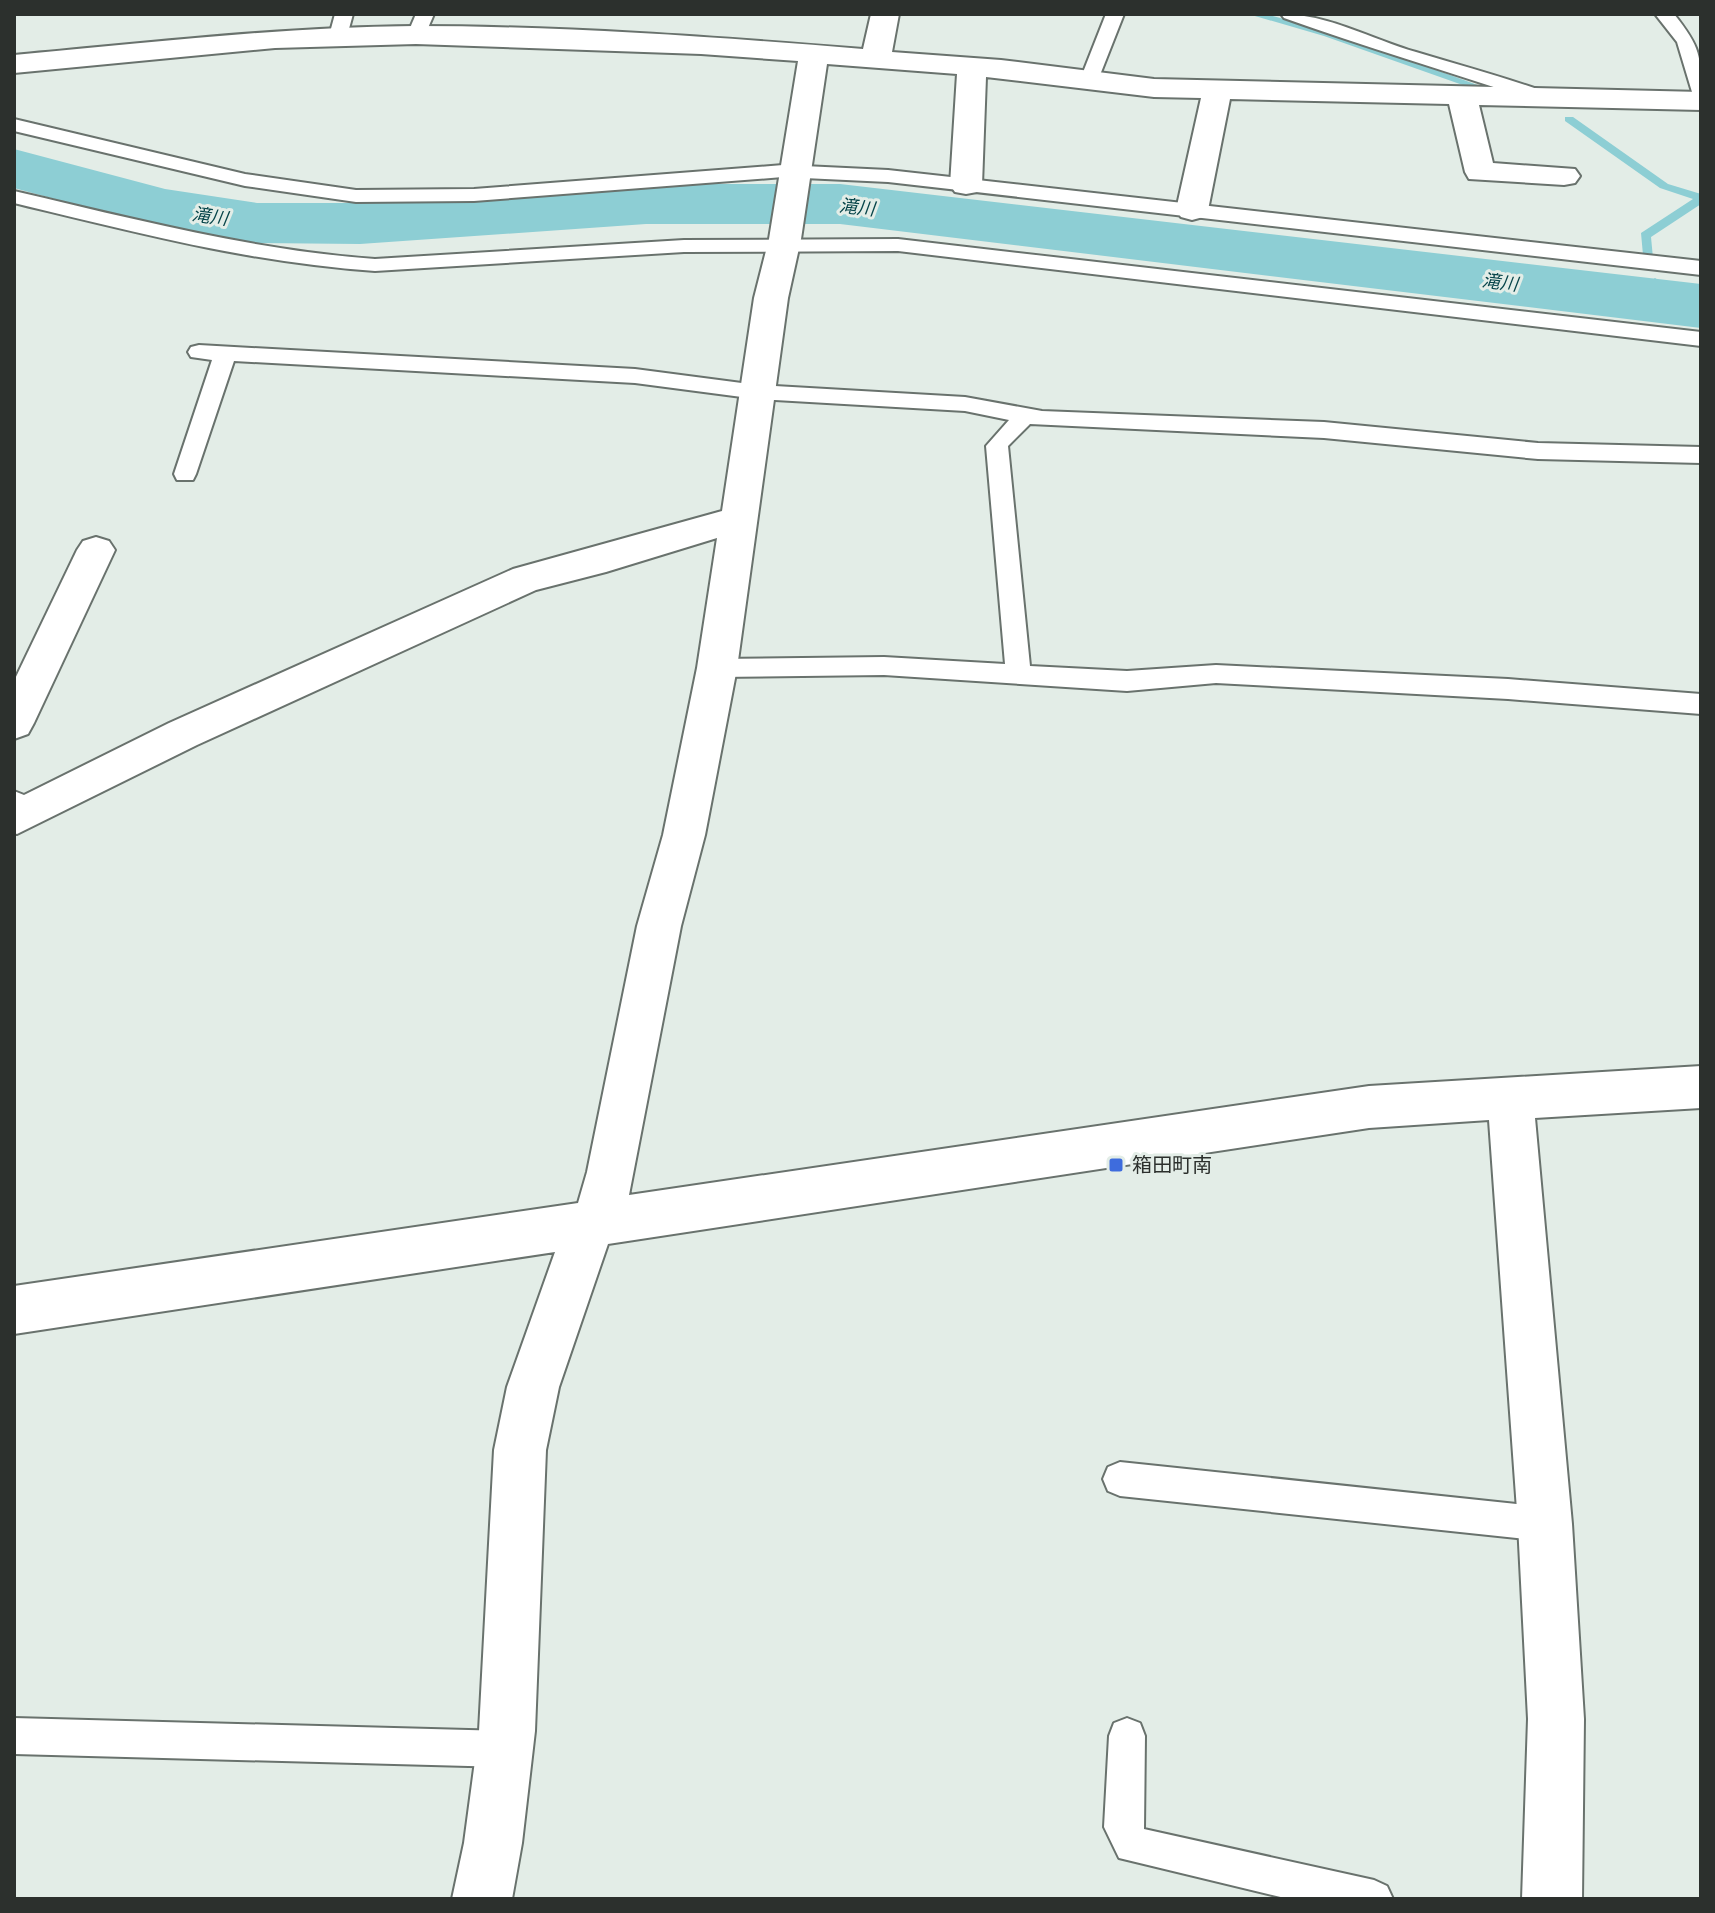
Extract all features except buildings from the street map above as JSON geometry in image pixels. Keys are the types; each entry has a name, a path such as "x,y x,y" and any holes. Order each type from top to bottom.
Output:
{"street":[{"path":"876,58 885,14"},
{"path":"14,64 341,25 420,24 972,66 1217,91 1701,101"},
{"path":"482,1899 506,1749 514,1658 520,1462 525,1420 572,1270 603,1201 611,1172 659,926 684,835 717,668 771,298 784,243 814,53"},
{"path":"966,185 972,66"},
{"path":"1192,210 1217,91"},
{"path":"1462,96 1480,172 1564,176"},
{"path":"15,814 183,734 526,579 606,559 714,525 738,523"},
{"path":"14,723 96,550"},
{"path":"14,1310 1369,1107 1701,1087"},
{"path":"1506,1098 1515,1129 1545,1524 1556,1719 1552,1899"}],"lane":[{"path":"1089,80 1115,14"},
{"path":"1290,14 1409,56 1467,71 1545,98"},
{"path":"1664,14 1686,41 1701,92"},
{"path":"14,125 245,180 356,196 474,195 795,175 917,178 1701,268"},
{"path":"14,197 252,254 333,264 375,265 684,246 784,243 898,245 1701,339"},
{"path":"199,352 635,376 757,392 965,404 1023,417 1324,430 1538,451 1701,455"},
{"path":"185,474 225,354"},
{"path":"1018,674 997,446 1001,437 1016,428 1023,417"},
{"path":"717,668 855,665 1127,681 1216,674 1508,689 1701,704"},
{"path":"1120,1479 1545,1524"},
{"path":"14,1736 506,1749"},
{"path":"1127,1736 1123,1827 1132,1845 1374,1899"}],"waterway":[{"path":"1253,14 1328,34 1478,87"},
{"path":"1569,119 1664,186 1701,198"},
{"name":"滝川","path":"14,168 165,209 257,223 360,224 646,204 840,204 1701,306"},
{"path":"1649,255 1645,236 1701,199"},
{"path":"1655,282 1660,301"}],"place":[{"name":"箱田町南","path":"1116,1165"}]}
